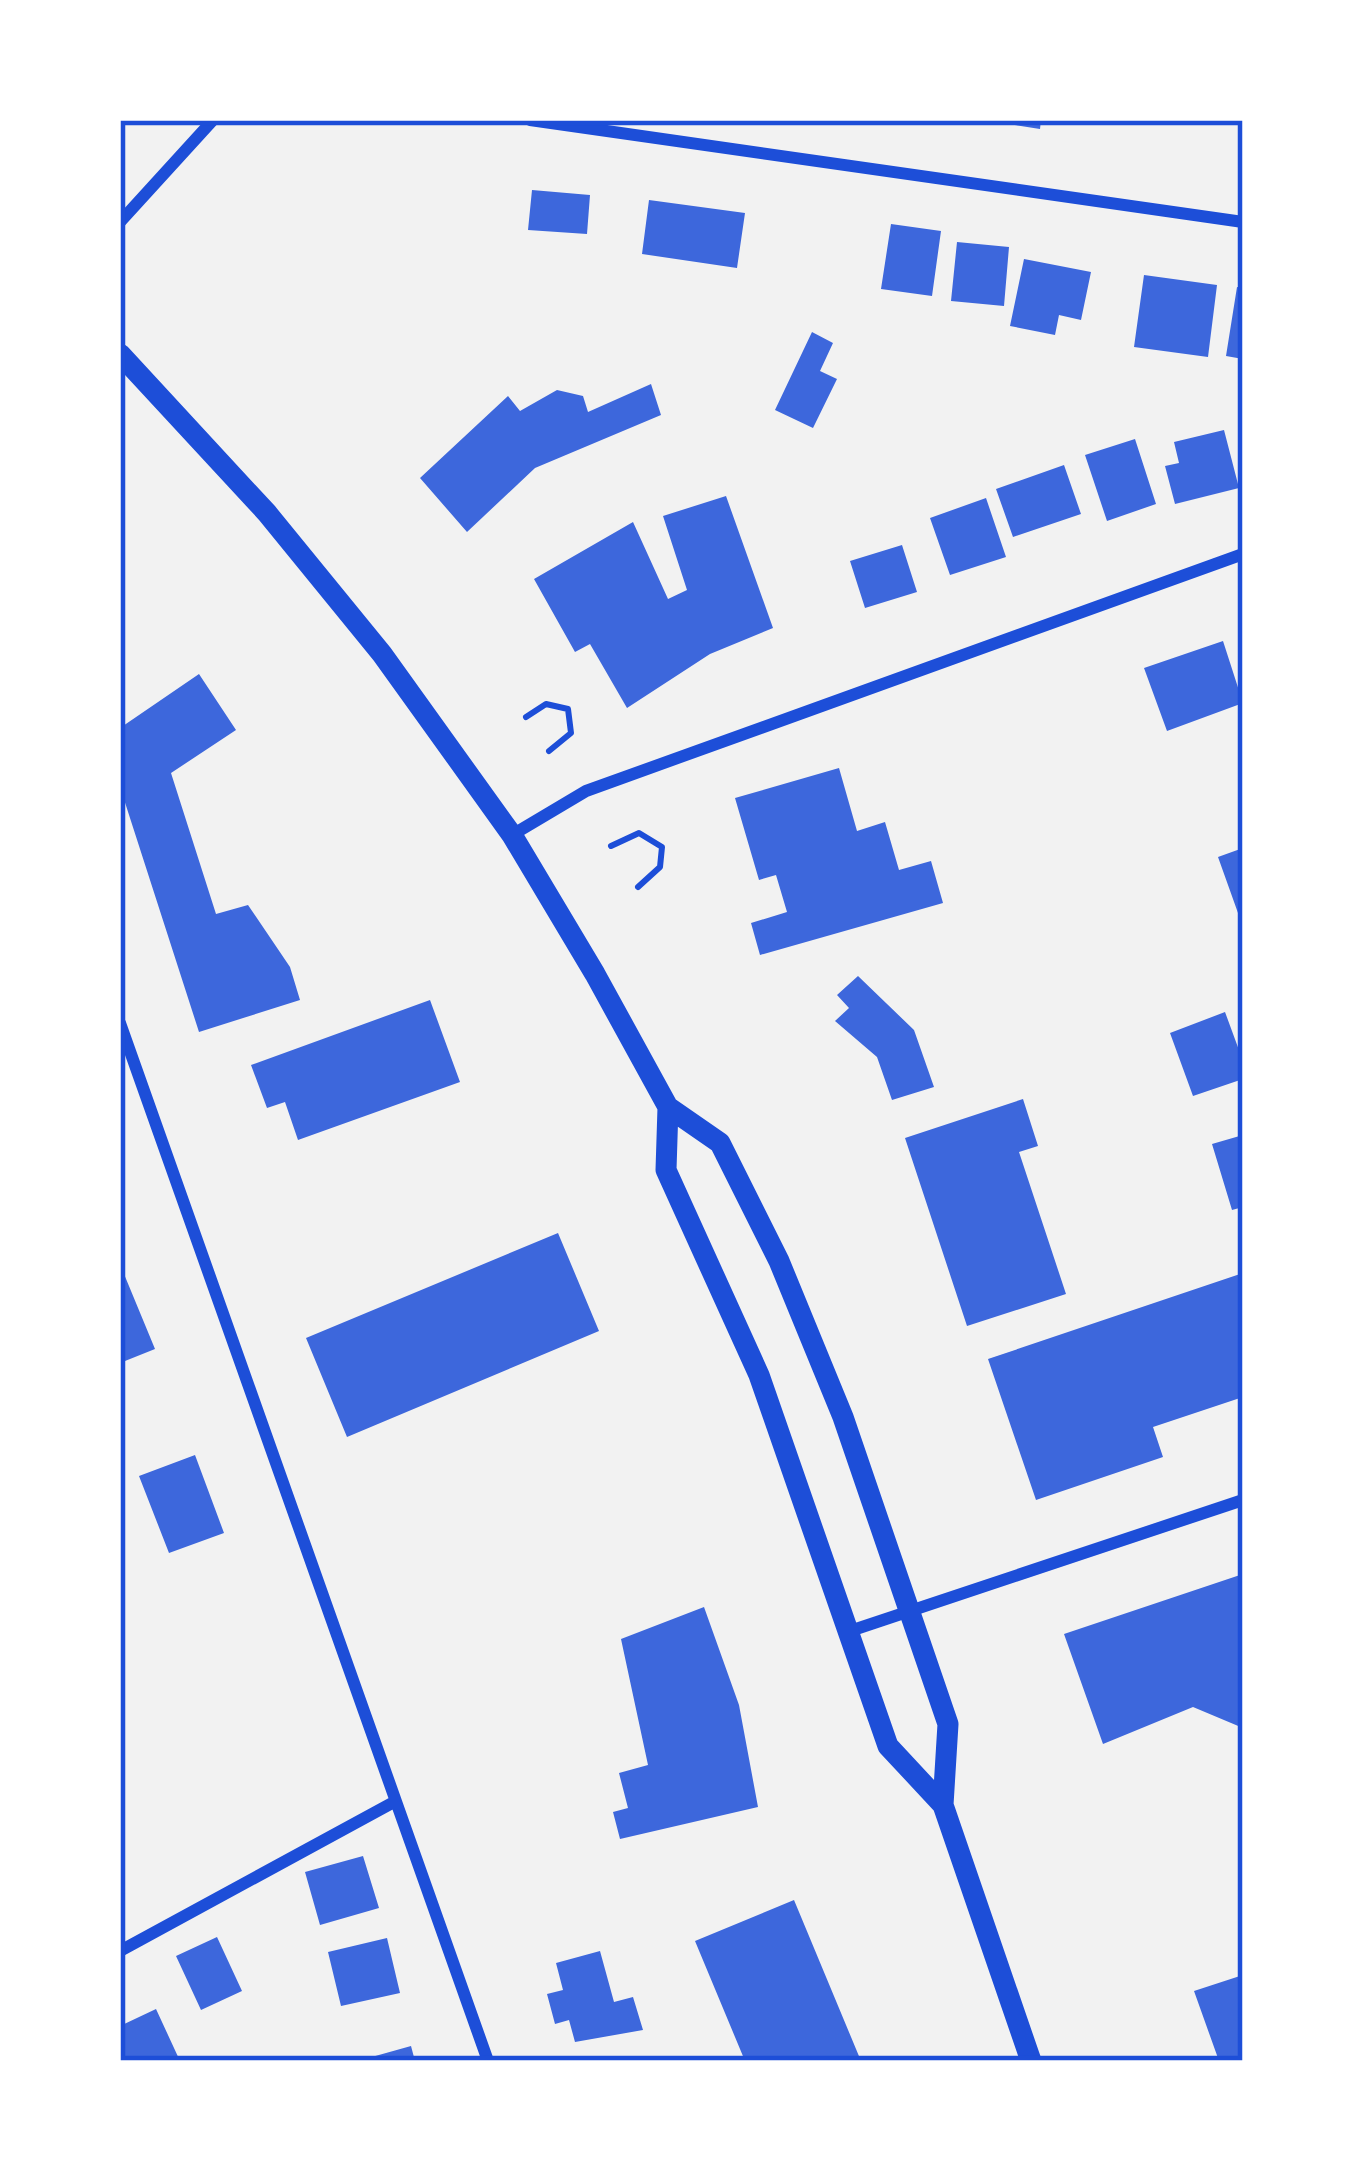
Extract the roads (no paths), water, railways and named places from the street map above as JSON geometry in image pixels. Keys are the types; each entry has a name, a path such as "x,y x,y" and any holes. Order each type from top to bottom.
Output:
{"main road":[{"path":"120,354 310,563 512,835 668,1107 720,1143 829,1379 911,1610 948,1724 943,1805 1031,2061"},
{"path":"668,1107 666,1170 759,1375 888,1745 943,1805"}],"street":[{"path":"120,222 213,120"},
{"path":"530,120 1243,222"},
{"path":"512,835 586,791 1243,554"},
{"path":"120,1023 488,2061"},
{"path":"850,1631 1243,1500"},
{"path":"120,1951 394,1802"}]}
